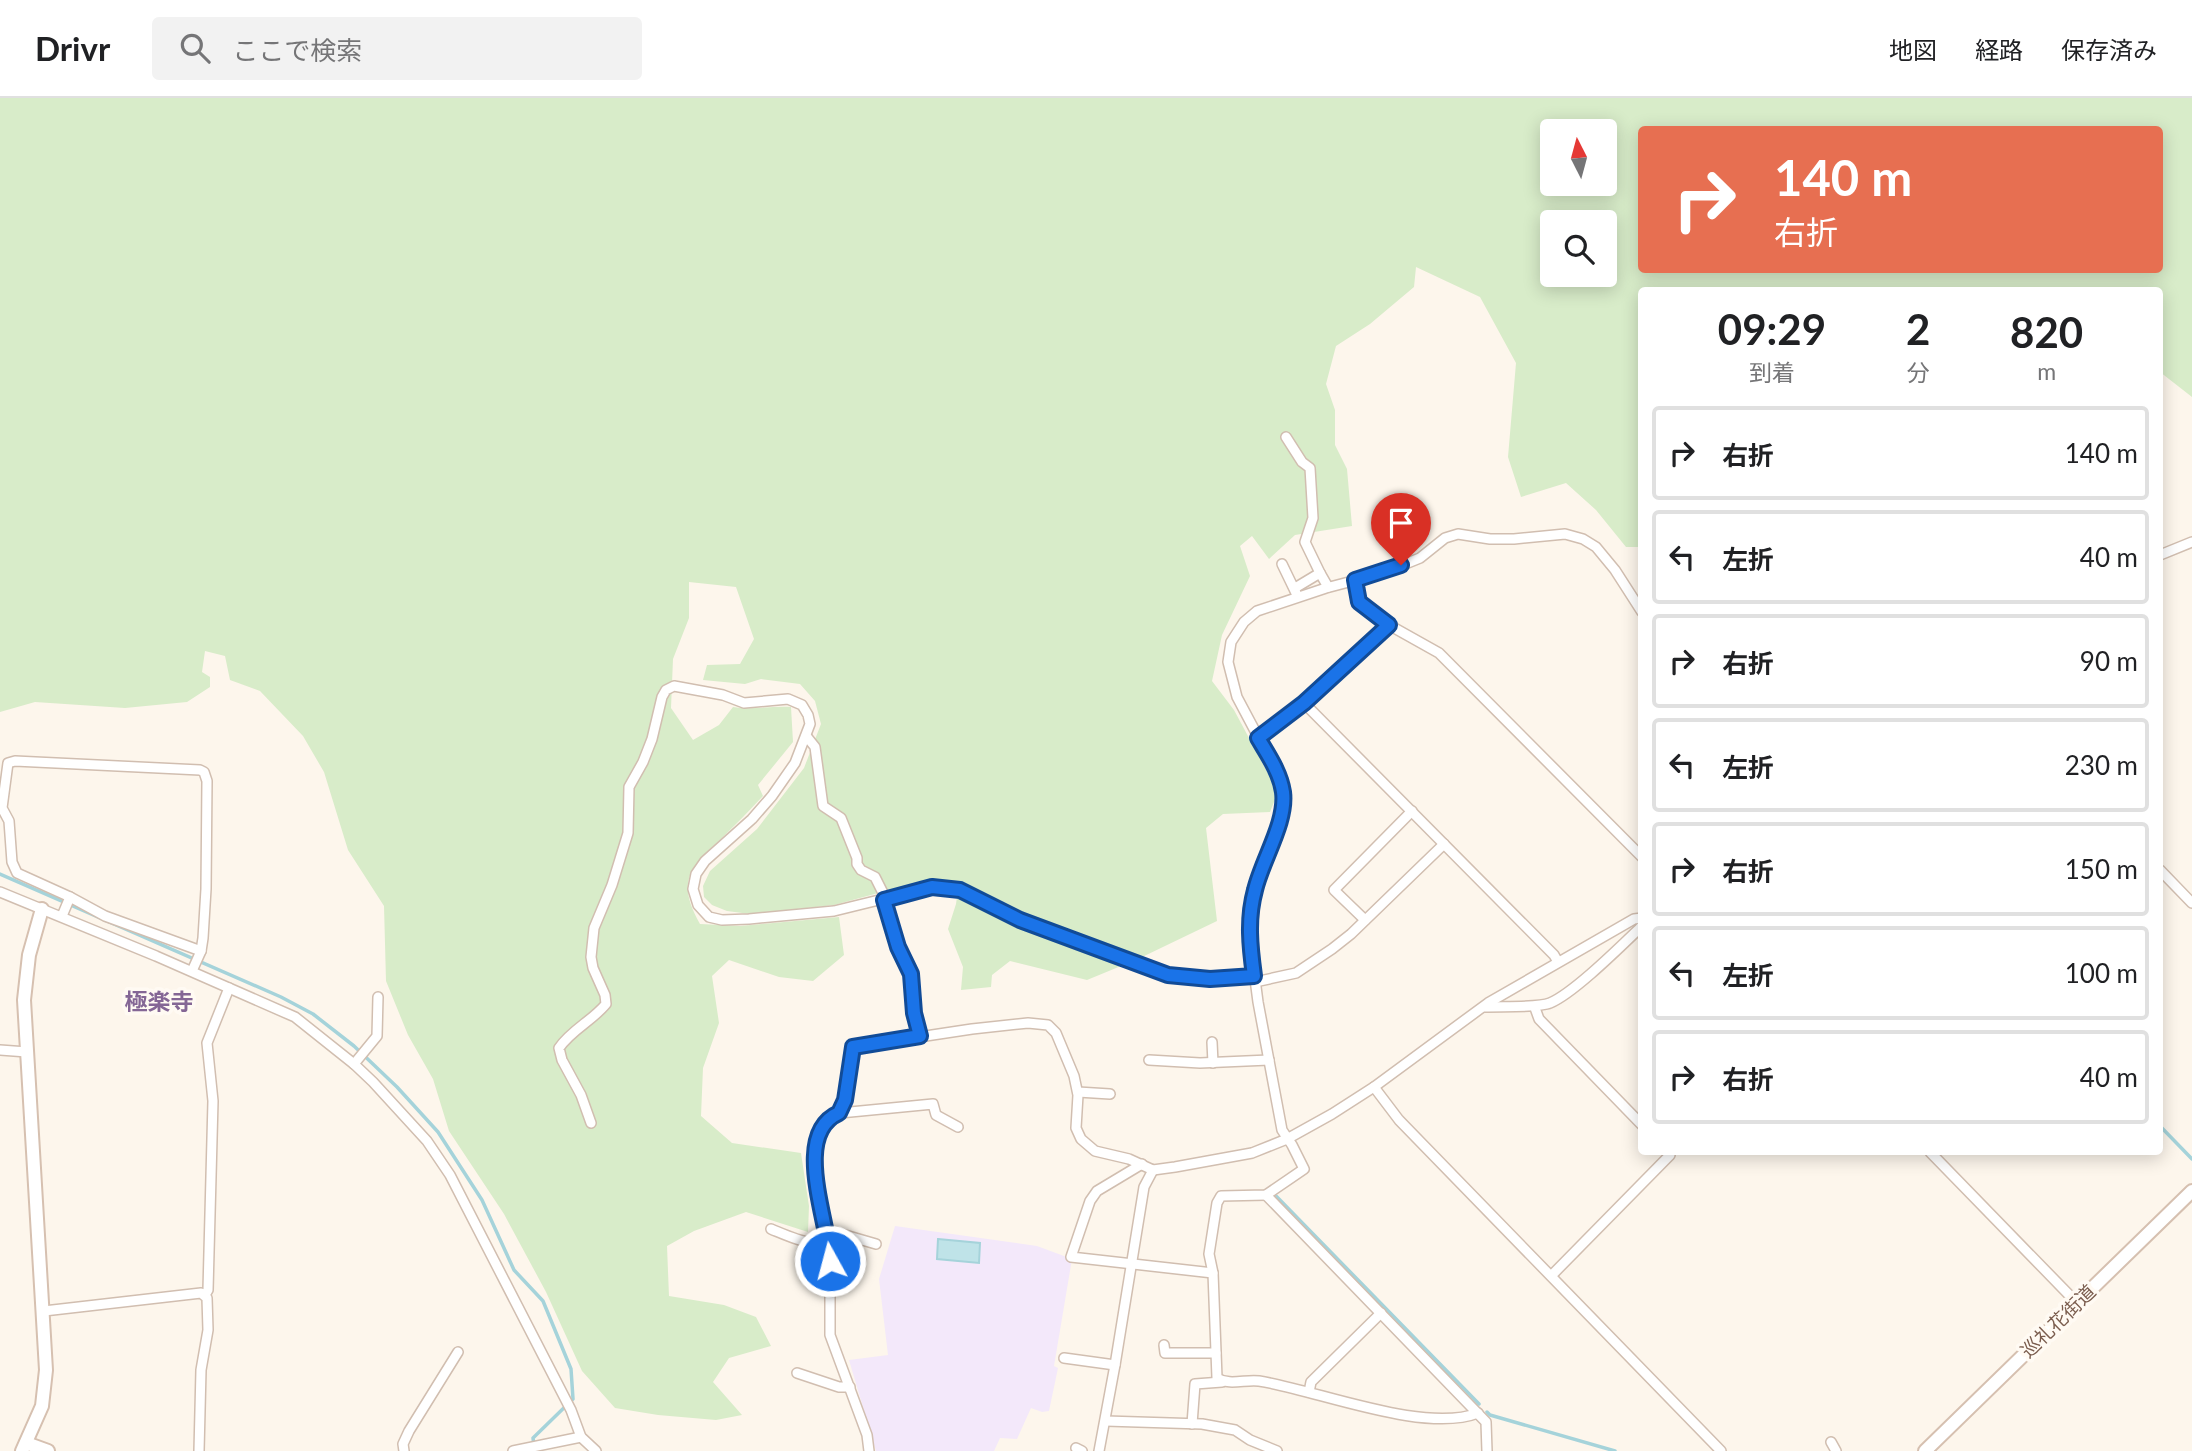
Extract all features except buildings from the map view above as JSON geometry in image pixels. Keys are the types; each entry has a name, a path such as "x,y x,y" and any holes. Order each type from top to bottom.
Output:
{"street":[{"path":"1286,437 1302,462 1310,468 1313,518 1305,542 1328,587"},
{"path":"1222,1382 1217,1378 1213,1273 1209,1254 1217,1203 1221,1196 1266,1195 1304,1169 1282,1130 1254,979 1250,915 1255,888 1283,811 1283,795 1280,778 1237,697 1228,662 1231,642 1244,622 1257,611 1296,593 1355,580 1420,558 1445,538 1458,534 1490,539 1514,539 1565,534 1596,547 1638,606"},
{"path":"2163,554 2192,542"},
{"path":"1282,564 1296,593"},
{"path":"1296,593 1320,573"},
{"path":"1355,580 1359,602 1389,625 1438,653 1638,852"},
{"path":"1258,738 1304,703 1389,625"},
{"path":"591,1123 559,1048 565,1038 597,1015 606,1004 606,995 593,968 591,957 593,928 612,885 628,833 629,787 643,762 666,690 674,686 723,695 744,703 788,699 802,705 810,724 795,763 772,796 752,820 705,862 696,874 693,888 698,905 709,917 722,920 834,911 932,887 960,890 1020,920 1168,975 1254,979 1296,973 1332,948 1366,920 1444,844"},
{"path":"1304,703 1558,962"},
{"path":"807,737 815,747 823,806 841,818 857,864 875,877 884,900 898,947 911,974 914,1013 920,1036"},
{"path":"192,971 201,951 206,889 207,781 204,772 8,762 2,808 9,821 12,862 17,873 105,916 201,951"},
{"path":"1366,920 1334,890 1412,811"},
{"path":"2163,873 2192,903"},
{"path":"0,892 192,971 295,1017 354,1063 427,1141 450,1175 571,1410 581,1437 596,1451"},
{"path":"62,916 70,897"},
{"path":"42,909 29,955 24,1000 46,1370 42,1406 24,1447 48,1451"},
{"path":"839,1113 845,1100 853,1047 1028,1023 1048,1025 1056,1033 1078,1092 1076,1128 1082,1139 1095,1151 1142,1164 1153,1170 1252,1153 1287,1139 1332,1114 1374,1087 1488,1003 1638,918"},
{"path":"1485,1007 1549,1004 1567,992 1638,930"},
{"path":"205,1295 208,1290 212,1101 207,1043 229,988"},
{"path":"354,1063 377,1036 378,997"},
{"path":"1535,1007 1539,1019 1638,1121"},
{"path":"1212,1042 1213,1063"},
{"path":"0,1050 27,1052"},
{"path":"1149,1060 1213,1063 1269,1060"},
{"path":"1374,1087 1399,1120 1721,1451"},
{"path":"1078,1092 1110,1094"},
{"path":"869,1451 867,1435 830,1335 830,1243 814,1174 815,1146 830,1117 839,1113 933,1104 936,1115 958,1127"},
{"path":"1552,1275 1670,1155"},
{"path":"1933,1155 2077,1303"},
{"path":"1142,1164 1097,1191 1090,1201 1071,1257 1213,1273"},
{"path":"1098,1451 1106,1421 1144,1187 1153,1170"},
{"name":"巡礼花街道","path":"1925,1451 2192,1191"},
{"path":"1266,1195 1486,1422 1487,1451"},
{"path":"771,1229 802,1242 830,1243 845,1235 876,1244"},
{"path":"44,1311 201,1293 205,1295"},
{"path":"199,1451 201,1370 208,1330 205,1295"},
{"path":"1309,1392 1311,1382 1381,1313"},
{"path":"1164,1345 1165,1353 1216,1353"},
{"path":"404,1451 402,1444 409,1431 458,1352"},
{"path":"1064,1358 1115,1365"},
{"path":"797,1373 839,1387 850,1387"},
{"path":"1192,1424 1195,1384 1257,1380 1431,1419 1478,1413"},
{"path":"1106,1421 1192,1424 1235,1430 1250,1440 1277,1451"},
{"path":"513,1451 581,1437"}],"shaded area":[{"path":"895,1226 1037,1246 1072,1259 1054,1366 1058,1368 1049,1411 1042,1412 1031,1408 1017,1439 1000,1438 994,1451 876,1451 849,1360 888,1355 879,1279"}],"green space":[{"path":"0,98 2192,98 2192,397 2163,374 2163,287 1638,287 1638,547 1626,547 1596,510 1566,483 1521,497 1508,457 1516,363 1480,297 1416,267 1414,287 1370,324 1336,346 1326,384 1335,410 1335,445 1347,469 1352,526 1295,535 1269,559 1252,536 1240,546 1250,576 1222,635 1212,681 1234,710 1278,792 1270,812 1223,814 1206,828 1217,921 1087,980 1010,961 992,975 991,987 961,990 963,967 948,929 959,883 930,879 834,905 750,914 727,911 712,905 704,897 703,886 710,871 757,829 804,768 821,724 815,701 800,684 761,679 745,684 703,680 707,665 740,664 754,639 736,587 689,582 689,618 673,659 671,708 693,740 719,725 733,707 791,707 793,742 758,785 763,796 695,865 688,885 692,909 700,924 740,926 839,917 844,955 813,981 779,977 729,960 712,976 719,1023 703,1068 701,1116 732,1143 801,1153 809,1206 808,1232 746,1212 694,1231 667,1246 669,1296 724,1305 756,1317 771,1346 729,1358 713,1382 742,1415 716,1420 615,1408 582,1371 546,1292 504,1214 449,1131 433,1079 408,1035 386,981 384,906 348,850 324,772 303,736 260,691 230,680 225,656 205,651 202,672 210,677 210,687 187,702 125,708 35,702 0,712"}],"water":[{"path":"938,1239 980,1243 979,1263 937,1259"}],"waterway":[{"path":"0,874 281,997 313,1014 354,1046 397,1087 438,1132 482,1200 514,1270 543,1301 571,1369 573,1399 533,1438 534,1446"},
{"path":"2163,1129 2192,1159"},
{"path":"1276,1196 1479,1404"},
{"path":"1487,1412 1615,1451"}],"district":[{"name":"極楽寺","path":"159,1002"}],"route":[{"path":"830,1261 830,1243 814,1174 815,1146 830,1117 839,1113 845,1100 851,1052 853,1047 920,1036 914,1013 911,974 891,928 884,900 932,887 960,890 1020,920 1168,975 1210,979 1254,976 1250,915 1255,888 1283,811 1280,778 1258,738 1304,703 1389,625 1359,602 1355,580 1401,565"}]}
